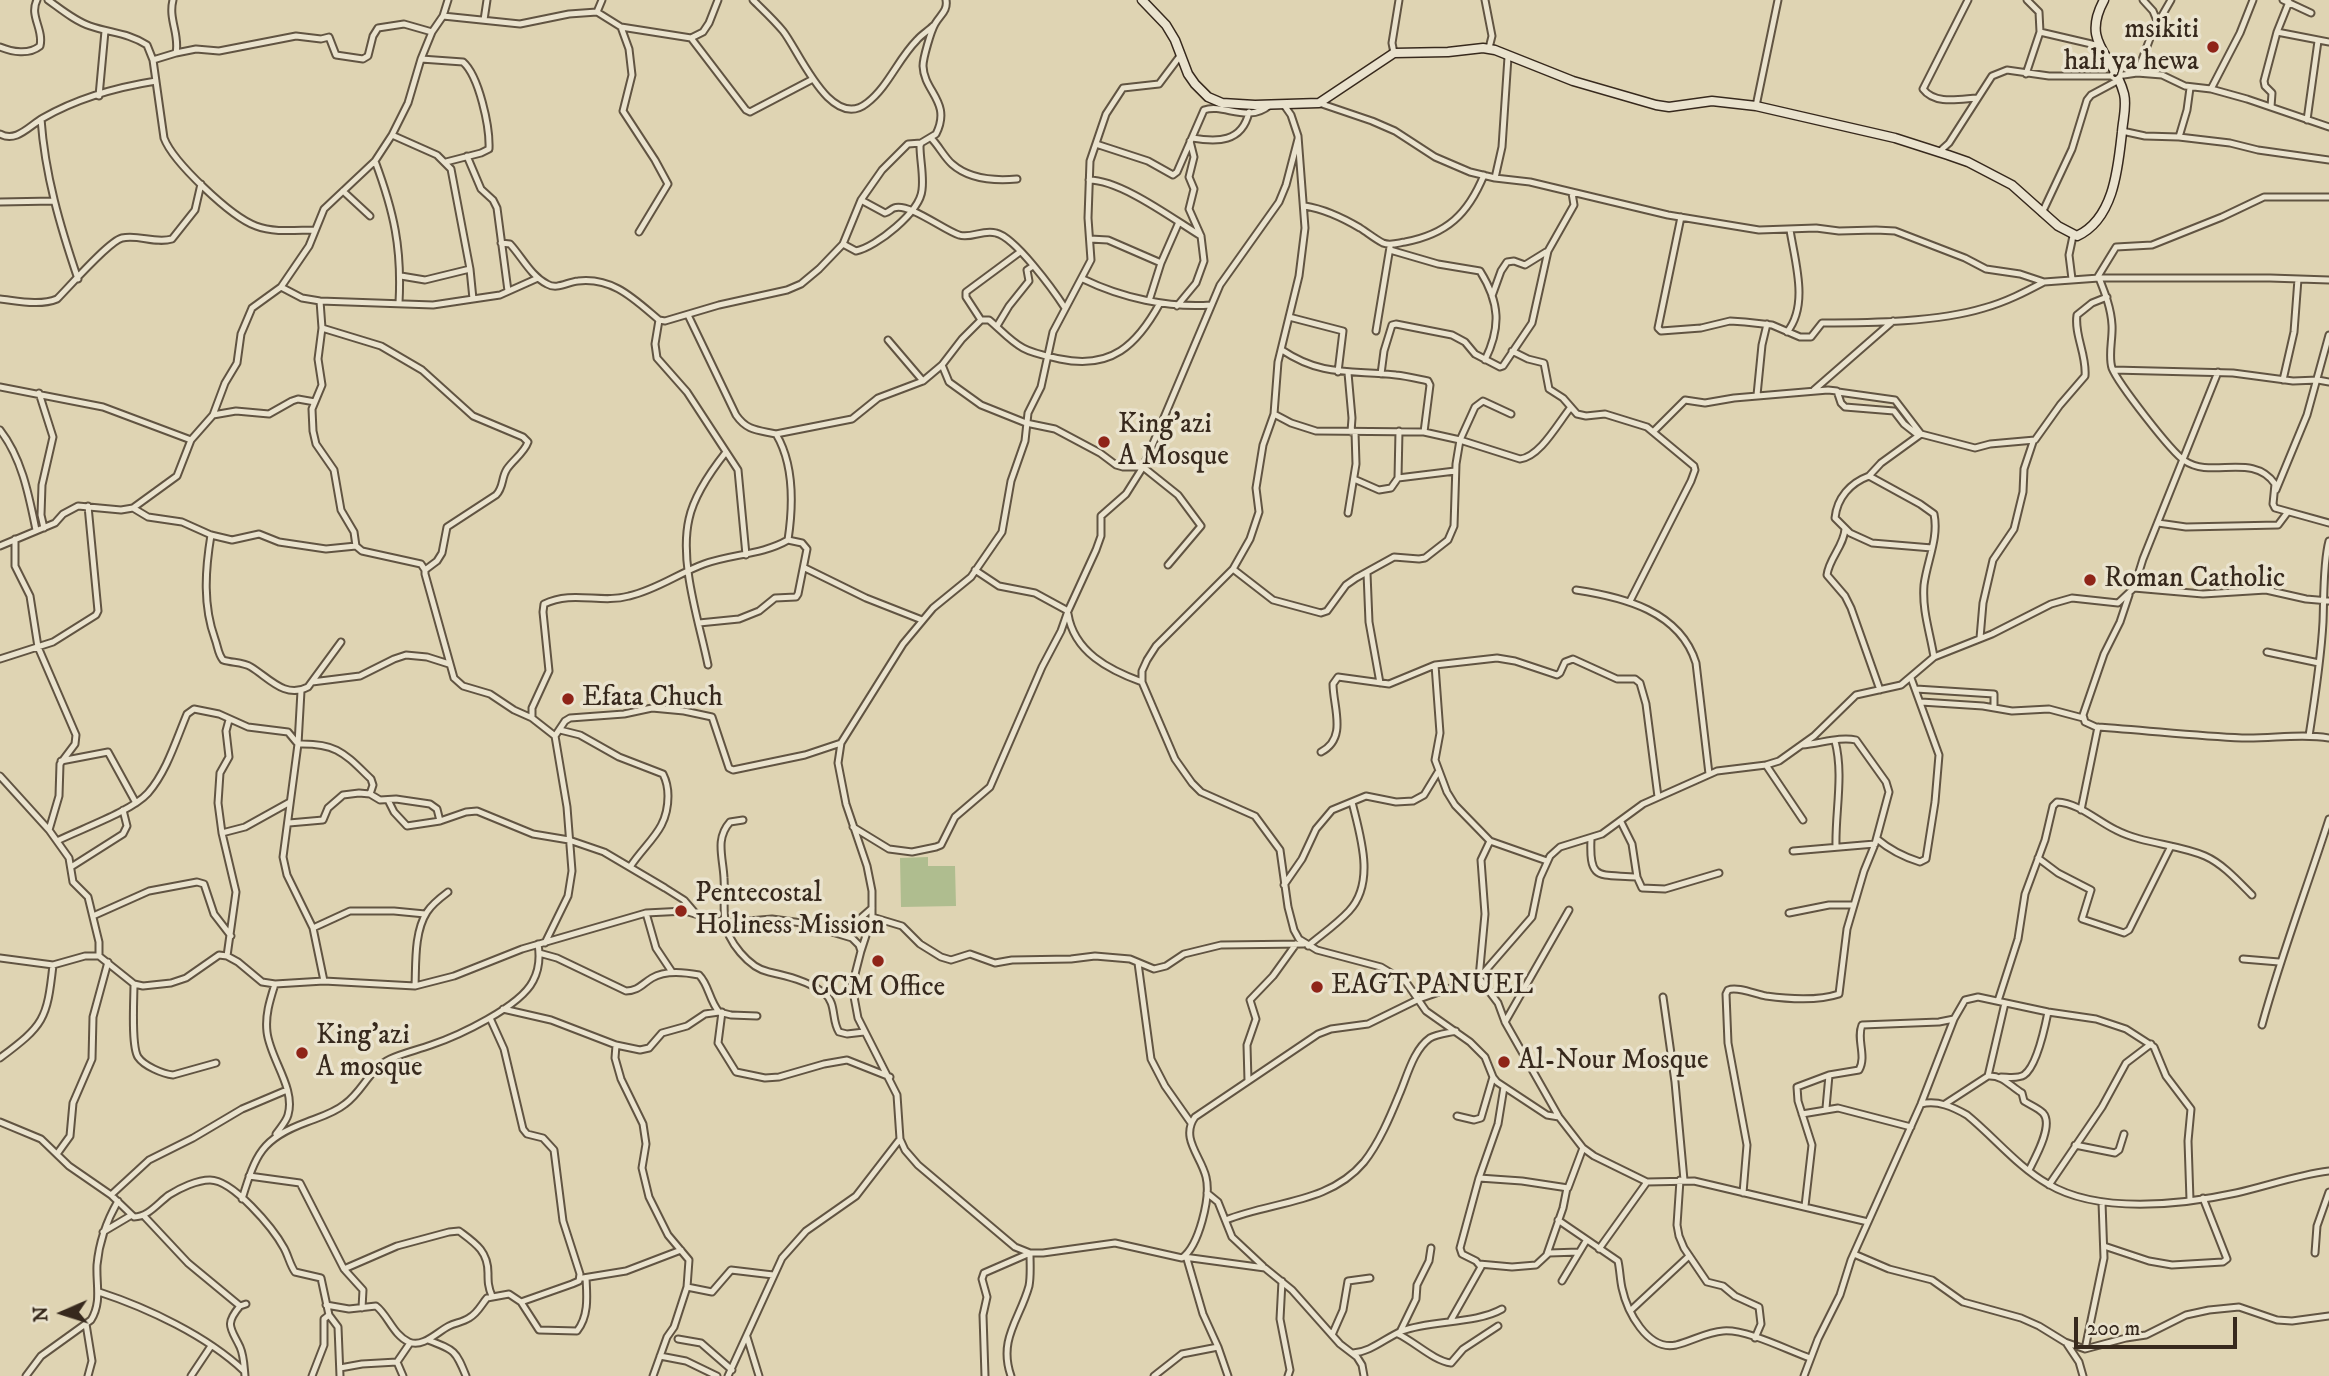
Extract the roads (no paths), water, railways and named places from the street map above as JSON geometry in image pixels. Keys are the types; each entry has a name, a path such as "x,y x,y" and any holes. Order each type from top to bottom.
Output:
{"street":[{"path":"0,47 11,51 32,51 40,46 41,35 33,14 37,0"},
{"path":"48,0 78,21 105,31 137,38 147,46 153,60 164,138 169,150 201,184 246,222 257,227 315,230"},
{"path":"173,0 171,8 178,42 176,54"},
{"path":"0,546 55,523 71,509 88,506 121,510 133,508 177,476 191,440 213,415 225,383 237,363 241,334 253,308 281,287 301,260 324,209 375,161 392,135 408,103 432,32 443,16 448,0"},
{"path":"484,20 487,0"},
{"path":"597,12 602,0"},
{"path":"443,16 520,24 569,14 597,12 621,27 691,38 703,32 718,0"},
{"path":"753,0 783,30 813,79 830,100 849,109 866,104 917,39 933,26 946,8 946,0"},
{"path":"1142,0 1166,25 1195,84 1213,100 1227,104 1319,103 1395,131 1454,167 1495,178 1530,182 1681,217 1759,230 1816,228 1895,232 1965,258 1986,270 2020,274 2044,282"},
{"path":"1394,53 1392,43 1399,0"},
{"path":"1485,0 1492,36 1489,48"},
{"path":"1756,106 1779,0"},
{"path":"1968,0 1923,89 1936,99 1977,98"},
{"path":"2026,74 2040,32 2039,12 2027,0"},
{"path":"1319,103 1394,53 1489,48 1589,86 1666,107 1708,101 1756,106 1895,138 1939,152 1996,175 2021,192 2042,213 2073,236 2079,236 2099,218 2109,198 2116,179 2122,131 2125,102 2118,78 2095,36 2094,22 2104,0"},
{"path":"2143,0 2153,11 2158,23"},
{"path":"2137,73 2171,0"},
{"path":"2211,89 2240,33 2253,0"},
{"path":"2271,107 2272,93 2264,81 2286,1 2297,3 2311,13"},
{"path":"153,60 196,49 219,51 296,36 329,37 336,55 363,59 368,57 377,28 404,23 432,32"},
{"path":"501,243 510,244 538,278 554,287 576,281 610,283 659,320 795,287 819,269 843,244 861,200 903,147 913,142 921,143 931,138 938,130 941,114 939,104 923,66 933,26"},
{"path":"621,27 629,49 632,75 622,111 668,184 639,232"},
{"path":"99,96 105,31"},
{"path":"2040,32 2100,46"},
{"path":"2277,32 2329,42"},
{"path":"691,38 750,113 813,79"},
{"path":"2306,120 2318,41"},
{"path":"1030,1253 1015,1247 918,1165 905,1150 901,1139 897,1095 890,1077 864,1032 852,993 853,978 872,917 872,891 838,763 841,743 887,668 922,620 945,597 963,585 1002,532 1012,481 1025,441 1028,414 1041,387 1054,332 1091,260 1088,218 1090,161 1106,114 1119,92 1126,87 1159,84 1180,56"},
{"path":"1495,178 1502,147 1508,57"},
{"path":"421,59 463,62 473,74 478,87 490,145 487,151 446,162"},
{"path":"1939,152 1949,143 1989,80 1998,72 2007,70 2049,76 2118,78 2137,73 2162,75 2190,88 2211,89 2329,127"},
{"path":"2042,213 2072,149 2087,100 2118,78"},
{"path":"0,134 5,137 16,136 59,110 121,87 156,81"},
{"path":"2179,137 2190,88"},
{"path":"1096,144 1148,161 1173,174 1177,172 1201,113 1207,108 1229,113 1260,112 1270,105"},
{"path":"1284,105 1291,115 1298,136 1305,206 1303,255 1277,375 1274,414 1265,438 1256,486 1259,513 1250,538 1233,569 1156,646 1143,668 1142,682 1152,710 1181,769 1201,792 1255,816 1280,850 1292,924 1296,935 1306,945"},
{"path":"1191,140 1231,139 1244,126 1249,112"},
{"path":"41,119 46,169 78,279"},
{"path":"2122,131 2145,136 2230,143 2258,150 2329,160"},
{"path":"392,135 437,155 446,162 455,179 473,299"},
{"path":"853,827 889,849 912,852 941,845 956,817 992,785 1099,542 1101,516 1126,494 1143,467 1211,305 1230,270 1279,202 1298,136"},
{"path":"931,138 952,164 969,174 988,180 1017,179"},
{"path":"1177,306 1196,283 1204,261 1201,236 1189,209 1194,191 1189,177 1194,158 1191,140"},
{"path":"843,244 856,251 866,248 913,212 922,190 921,143"},
{"path":"467,156 481,189 497,208 508,291"},
{"path":"375,161 397,235 401,276 399,303"},
{"path":"1390,247 1445,228 1468,208 1483,175"},
{"path":"1089,180 1099,180 1115,186 1201,236"},
{"path":"0,299 23,302 52,301 119,239 126,237 155,242 172,239 195,210 201,184"},
{"path":"344,191 370,216"},
{"path":"1381,374 1384,351 1394,324 1452,335 1465,342 1475,354 1501,367 1534,318 1548,251 1574,205 1572,193"},
{"path":"2098,278 2116,247 2152,245 2264,197 2329,198"},
{"path":"861,200 885,212 896,207 913,212 962,236 984,231 1000,233 1049,284 1065,309"},
{"path":"0,202 54,201"},
{"path":"1305,206 1347,220 1390,247 1438,264 1477,270 1492,296 1497,313 1497,328 1485,360"},
{"path":"1681,217 1658,330 1696,329 1730,321 1767,324 1800,337 1811,337 1822,323 1893,321 1982,309 2044,282 2072,279 2329,280"},
{"path":"1149,301 1161,263 1179,222"},
{"path":"1787,332 1796,320 1798,305 1797,273 1790,230"},
{"path":"2072,279 2069,261 2073,236"},
{"path":"1090,239 1108,240 1161,263"},
{"path":"1376,331 1390,247"},
{"path":"1492,296 1507,262 1514,261 1525,265 1548,251"},
{"path":"981,320 966,297 966,292 1020,252"},
{"path":"997,326 1029,281 1027,270 1033,266"},
{"path":"401,276 425,280 470,269"},
{"path":"281,287 302,298 320,302 433,305 500,295 538,278"},
{"path":"2098,278 2107,297 2112,324 2111,365 2134,403 2183,460 2200,467 2241,466 2263,472 2273,482 2276,490"},
{"path":"1083,279 1149,301 1177,306 1211,305"},
{"path":"2283,380 2294,332 2298,279"},
{"path":"1980,638 1983,603 1993,560 2014,528 2023,492 2024,468 2033,442 2085,376 2077,315 2092,303 2107,297"},
{"path":"320,302 322,328 318,359 322,385 312,410 313,432 316,444 334,470 341,510 354,532 356,546"},
{"path":"688,315 743,425 752,430 776,434 852,419 878,398 923,381 942,365 981,320 987,319 1021,347 1049,356 1087,362 1101,360 1119,352 1147,328 1160,303"},
{"path":"1289,317 1343,331 1338,372"},
{"path":"659,320 655,344 657,358 687,392 738,470 746,555"},
{"path":"1813,391 1893,321"},
{"path":"1757,395 1767,324"},
{"path":"322,328 381,346 422,370 473,416 527,440 526,448 505,474 501,489 487,502 447,527 442,553 437,561 425,570"},
{"path":"2329,335 2318,380 2276,490 2273,505 2287,513 2329,523"},
{"path":"888,340 923,381"},
{"path":"1282,350 1308,365 1338,372 1399,375 1429,382 1424,432"},
{"path":"1512,351 1530,360 1544,363 1549,389 1581,416 1605,414 1635,421 1689,461 1695,470 1644,578 1630,601"},
{"path":"942,365 949,382 981,405 1026,423 1055,429 1100,453 1116,465 1143,467 1178,495 1201,526 1168,565"},
{"path":"2113,370 2218,372 2301,382 2329,382"},
{"path":"2084,718 2104,654 2134,588 2218,372"},
{"path":"1348,373 1354,480 1348,513"},
{"path":"0,387 103,407 191,440"},
{"path":"1653,432 1685,400 1705,403 1757,395 1813,391 1895,400 1919,434"},
{"path":"1838,392 1845,407 1894,411 1907,428 1919,434 1975,448 1990,444 2033,442"},
{"path":"39,393 53,437 42,485 41,515 44,528"},
{"path":"213,415 236,411 269,414 298,399 315,402"},
{"path":"1233,569 1273,600 1317,613 1326,611 1346,585 1394,557 1425,558 1448,540 1454,526 1455,471 1460,440 1469,418 1479,403 1485,402 1511,414"},
{"path":"1274,414 1307,429 1424,432 1460,440 1514,458 1529,458 1571,407"},
{"path":"0,430 24,480 36,530"},
{"path":"1354,480 1385,491 1391,488 1398,478 1399,431"},
{"path":"776,434 785,453 791,490 788,540"},
{"path":"1919,434 1881,463 1869,476 1850,486 1835,518 1856,537 1883,546 1932,548"},
{"path":"708,665 689,572 687,534 690,514 706,480 726,452"},
{"path":"1398,478 1455,471"},
{"path":"1869,476 1931,512 1936,526 1924,589 1924,617 1934,657"},
{"path":"0,659 53,642 96,615 98,611 88,506"},
{"path":"133,508 148,517 182,522 211,535 232,540 263,534 279,542 326,549 356,546 368,553 421,564 425,570 454,678 463,686 490,694 532,718 555,736 567,807 571,885 541,943 534,980 527,991 490,1018 443,1041 391,1059 372,1073 345,1104 334,1112 274,1137"},
{"path":"2158,523 2186,527 2278,525 2287,513"},
{"path":"1845,529 1826,575 1845,596 1851,608 1881,690"},
{"path":"211,535 207,557 206,596 209,627 219,655 223,660 252,667 267,681 280,687 301,691"},
{"path":"15,539 15,566 30,596 38,647 76,735 75,744 61,761 59,796 49,830"},
{"path":"532,718 534,703 549,671 544,604 576,595 629,597 709,562 746,555 788,540 805,546 805,568 796,597 775,598 759,611 739,619 699,623"},
{"path":"2309,736 2326,601 2329,541"},
{"path":"805,568 866,598 922,620"},
{"path":"975,570 999,586 1035,593 1068,611 1075,637 1088,653 1117,672 1142,682"},
{"path":"1367,573 1370,632 1380,683"},
{"path":"2134,588 2203,594 2266,590 2326,601"},
{"path":"1577,590 1630,601 1658,615 1674,627 1690,646 1697,671 1709,774"},
{"path":"1228,1376 1203,1314 1185,1258 1200,1230 1207,1192 1206,1177 1189,1136 1195,1116 1318,1034 1331,1029 1368,1024 1419,999 1479,978 1532,917 1537,884 1547,861 1560,847 1602,834 1643,804 1709,774 1779,761 1824,727 1856,695 1901,685 1934,657 2064,599 2115,604 2129,595"},
{"path":"324,981 313,928 284,867 284,848 298,744 301,691 312,682 341,642"},
{"path":"2267,652 2319,663"},
{"path":"312,682 360,676 406,655 428,657 449,664"},
{"path":"1321,752 1332,745 1336,735 1334,680 1344,677 1394,683 1435,665 1457,661 1506,659 1557,675 1562,671 1565,662 1573,659 1617,679 1638,681 1646,704 1658,797"},
{"path":"1435,665 1440,733 1436,760 1438,771 1455,805 1490,841 1547,861"},
{"path":"1793,851 1876,842 1917,862 1926,860 1939,755 1911,678"},
{"path":"1916,689 1994,694 1994,708"},
{"path":"1921,702 2012,711 2049,709 2084,718 2088,724 2098,727 2205,737 2329,738"},
{"path":"57,841 136,803 155,784 191,709 219,714 256,730 288,732 298,744"},
{"path":"555,736 570,718 624,714 645,709 708,715 714,720 729,768 737,771 819,752 841,743"},
{"path":"226,956 236,892 222,833 218,793 220,773 229,757 226,731 229,720"},
{"path":"2081,810 2098,727"},
{"path":"560,730 590,739 619,757 663,775 666,779 668,803 665,822 630,867"},
{"path":"1743,1192 1747,1145 1728,1044 1728,990 1734,988 1783,998 1839,994 1847,929 1889,795 1888,785 1859,742 1849,738 1802,745"},
{"path":"1835,741 1839,774 1836,847"},
{"path":"298,744 318,743 336,749 371,779 373,785 370,794"},
{"path":"61,761 107,752 136,803"},
{"path":"1766,765 1803,820"},
{"path":"1284,886 1303,859 1323,820 1332,810 1369,796 1395,802 1413,801 1424,795 1438,771"},
{"path":"0,776 49,830 69,858 73,882 88,897 99,942 99,956"},
{"path":"289,822 323,820 328,808 343,795 370,794 377,799 430,804 437,809 440,821"},
{"path":"388,800 394,812 407,826 477,811 533,834 569,840 604,852 684,900 696,914"},
{"path":"222,833 246,827 290,802"},
{"path":"1306,945 1351,909 1363,881 1362,844 1352,802"},
{"path":"1988,1076 2001,1002 2018,939 2025,894 2056,803 2066,803 2122,833 2213,860 2252,895"},
{"path":"71,867 123,834 127,825 124,810"},
{"path":"2262,1025 2279,962 2302,903 2329,819"},
{"path":"743,820 730,822 720,836 725,923 737,947 753,964 767,972 792,977 824,993 832,1006 839,1032 864,1032"},
{"path":"1621,821 1632,844 1637,877 1642,888 1655,890 1676,886 1719,873"},
{"path":"1591,839 1590,860 1595,871 1637,877"},
{"path":"1490,841 1481,860 1485,915 1479,978 1498,1003 1505,1022 1559,1117 1583,1147 1594,1156 1647,1182 1682,1180 1868,1222"},
{"path":"2038,858 2058,873 2091,890 2082,919 2124,933 2129,930 2171,846"},
{"path":"93,916 155,889 197,882 204,884 214,914 231,936"},
{"path":"415,986 425,914 433,903 448,892"},
{"path":"1789,913 1829,905 1854,905"},
{"path":"838,933 872,908"},
{"path":"1505,1022 1569,910"},
{"path":"313,928 350,911 425,914"},
{"path":"0,958 53,965 85,956 99,956 134,984 149,986 186,978 214,958 226,956 262,982 275,984 324,981 415,986 454,976 541,943 646,913 675,911 725,923 787,920 838,933 856,941 861,951"},
{"path":"646,913 656,948 672,972"},
{"path":"872,917 902,926 920,944 948,959 970,954 1000,964 1012,960 1095,956 1130,959 1151,969 1160,968 1184,954 1228,944 1306,945 1381,967 1406,982 1426,1011 1456,1031 1485,1057 1493,1077 1504,1087 1547,1115 1559,1117"},
{"path":"1248,1081 1247,1045 1256,1019 1250,1000 1273,976 1296,944"},
{"path":"539,953 557,958 626,991 635,990 652,978 672,972 699,975 707,985 713,1004 720,1012 718,1043 732,1068 740,1074 779,1077 847,1060 890,1077"},
{"path":"2243,960 2279,962"},
{"path":"57,1154 69,1136 73,1103 92,1059 93,1017 108,962"},
{"path":"1138,963 1151,1059 1165,1086 1191,1123"},
{"path":"0,1058 26,1038 41,1021 50,992 53,965"},
{"path":"134,984 135,1045 138,1057 143,1062 173,1075 216,1063"},
{"path":"242,1199 260,1152 274,1137 288,1113 287,1090 267,1034 269,1003 275,984"},
{"path":"1663,997 1675,1082 1682,1180 1677,1225 1681,1242 1707,1282 1723,1286 1735,1296 1759,1307 1761,1324 1755,1338"},
{"path":"1804,1376 1840,1295 1854,1254 1911,1128 1954,1019 1962,1003 1970,998 2111,1023 2151,1044 2157,1050 2166,1076 2191,1110 2188,1141 2190,1200"},
{"path":"503,1009 551,1020 616,1045 645,1049 652,1046 662,1033 687,1026 705,1014 720,1012 757,1016"},
{"path":"1945,1104 1988,1076 2021,1076 2027,1072 2040,1046 2048,1012"},
{"path":"397,1362 410,1343 428,1340 469,1318 492,1296 509,1294 521,1301 539,1330 577,1331 585,1312 583,1278 563,1221 554,1150 543,1138 527,1134 523,1129 504,1049 490,1018"},
{"path":"1805,1206 1812,1145 1797,1087 1829,1075 1857,1071 1862,1067 1862,1025 1954,1019"},
{"path":"1226,1220 1318,1194 1334,1186 1357,1168 1365,1160 1386,1124 1419,1051 1434,1036 1456,1031"},
{"path":"2049,1185 2102,1107 2126,1063 2151,1044"},
{"path":"616,1045 615,1058 621,1079 643,1124 646,1144 643,1179 668,1236 689,1260 687,1287 653,1376"},
{"path":"1826,1108 1829,1075"},
{"path":"1457,1116 1475,1120 1481,1118 1493,1077"},
{"path":"2001,1077 2022,1093 2024,1100 2045,1114 2045,1135 2029,1170"},
{"path":"1504,1087 1499,1124 1479,1178 1460,1248 1462,1254 1479,1264 1536,1265 1547,1254 1583,1147"},
{"path":"111,1195 149,1160 242,1109 287,1090"},
{"path":"1921,1104 1945,1104 1967,1115 2049,1185 2071,1195 2102,1202 2154,1203 2190,1200 2329,1171"},
{"path":"1802,1114 1838,1108 1911,1128"},
{"path":"0,1122 41,1139 75,1171 118,1201 130,1216"},
{"path":"2075,1145 2115,1153 2119,1150 2124,1134"},
{"path":"728,1376 782,1258 806,1231 856,1196 901,1139"},
{"path":"249,1176 300,1183 344,1269 363,1290 362,1308"},
{"path":"1479,1178 1567,1188"},
{"path":"103,1232 130,1216 144,1216 170,1195 208,1180 227,1185 277,1236 293,1270 299,1274 321,1278 329,1315 338,1326 340,1376"},
{"path":"1599,1249 1647,1182"},
{"path":"1207,1192 1218,1202 1233,1237 1282,1281 1359,1360 1364,1376"},
{"path":"2315,1253 2317,1226 2329,1192"},
{"path":"2104,1246 2149,1261 2172,1265 2223,1262 2227,1259 2224,1248 2203,1198"},
{"path":"26,1376 41,1356 86,1324 96,1313 99,1292 97,1267 103,1232 118,1201"},
{"path":"2085,1349 2104,1246 2102,1202"},
{"path":"144,1216 188,1263 243,1305 230,1321 231,1332 243,1357 244,1374"},
{"path":"1558,1220 1619,1263 1622,1287 1630,1311 1648,1336 1663,1345 1677,1345 1724,1331 1755,1338 1810,1358"},
{"path":"344,1269 397,1246 459,1231 484,1252 488,1266 488,1287 492,1296"},
{"path":"1562,1281 1586,1241"},
{"path":"985,1376 983,1315 987,1297 982,1279 984,1273 1030,1253 1115,1243 1185,1258 1250,1264 1265,1268"},
{"path":"1399,1333 1416,1296 1417,1285 1429,1261 1431,1248"},
{"path":"521,1301 583,1278 626,1271 681,1250"},
{"path":"1547,1254 1579,1252"},
{"path":"1011,1376 1007,1359 1009,1337 1029,1286 1030,1253"},
{"path":"1854,1254 1889,1269 1932,1280 1964,1302 2021,1318 2065,1342 2085,1349 2147,1335 2186,1315 2209,1310 2239,1307 2277,1320 2292,1321 2329,1316"},
{"path":"1630,1311 1689,1256"},
{"path":"1451,1321 1480,1270 1479,1264"},
{"path":"687,1287 712,1292 732,1270 773,1275"},
{"path":"1332,1335 1342,1310 1348,1281 1370,1278"},
{"path":"1282,1281 1280,1319 1290,1370 1288,1376"},
{"path":"99,1292 128,1302 186,1329 222,1350 244,1374"},
{"path":"326,1305 349,1309 376,1306 410,1343"},
{"path":"1352,1353 1363,1352 1399,1333 1488,1315 1502,1309"},
{"path":"312,1376 324,1345 324,1319 329,1315"},
{"path":"86,1324 92,1362 88,1376"},
{"path":"1399,1333 1436,1357 1451,1363 1463,1349 1498,1326"},
{"path":"747,1337 759,1376"},
{"path":"678,1339 701,1343 732,1370"},
{"path":"428,1340 454,1351 467,1376"},
{"path":"2065,1342 2079,1362 2083,1376"},
{"path":"191,1376 211,1346"},
{"path":"1154,1376 1182,1354 1218,1347"},
{"path":"660,1356 686,1361 717,1376"},
{"path":"340,1368 397,1362"},
{"path":"397,1362 403,1376"}],"place":[{"name":"msikiti hali ya hewa","path":"2213,47"},
{"name":"King'azi A Mosque","path":"1104,442"},
{"name":"Roman Catholic","path":"2090,580"},
{"name":"Efata Chuch","path":"568,699"},
{"name":"Pentecostal Holiness Mission","path":"681,911"},
{"name":"CCM Office","path":"878,961"},
{"name":"EAGT PANUEL","path":"1317,987"},
{"name":"King'azi A mosque","path":"302,1053"},
{"name":"Al-Nour Mosque","path":"1504,1062"}]}
